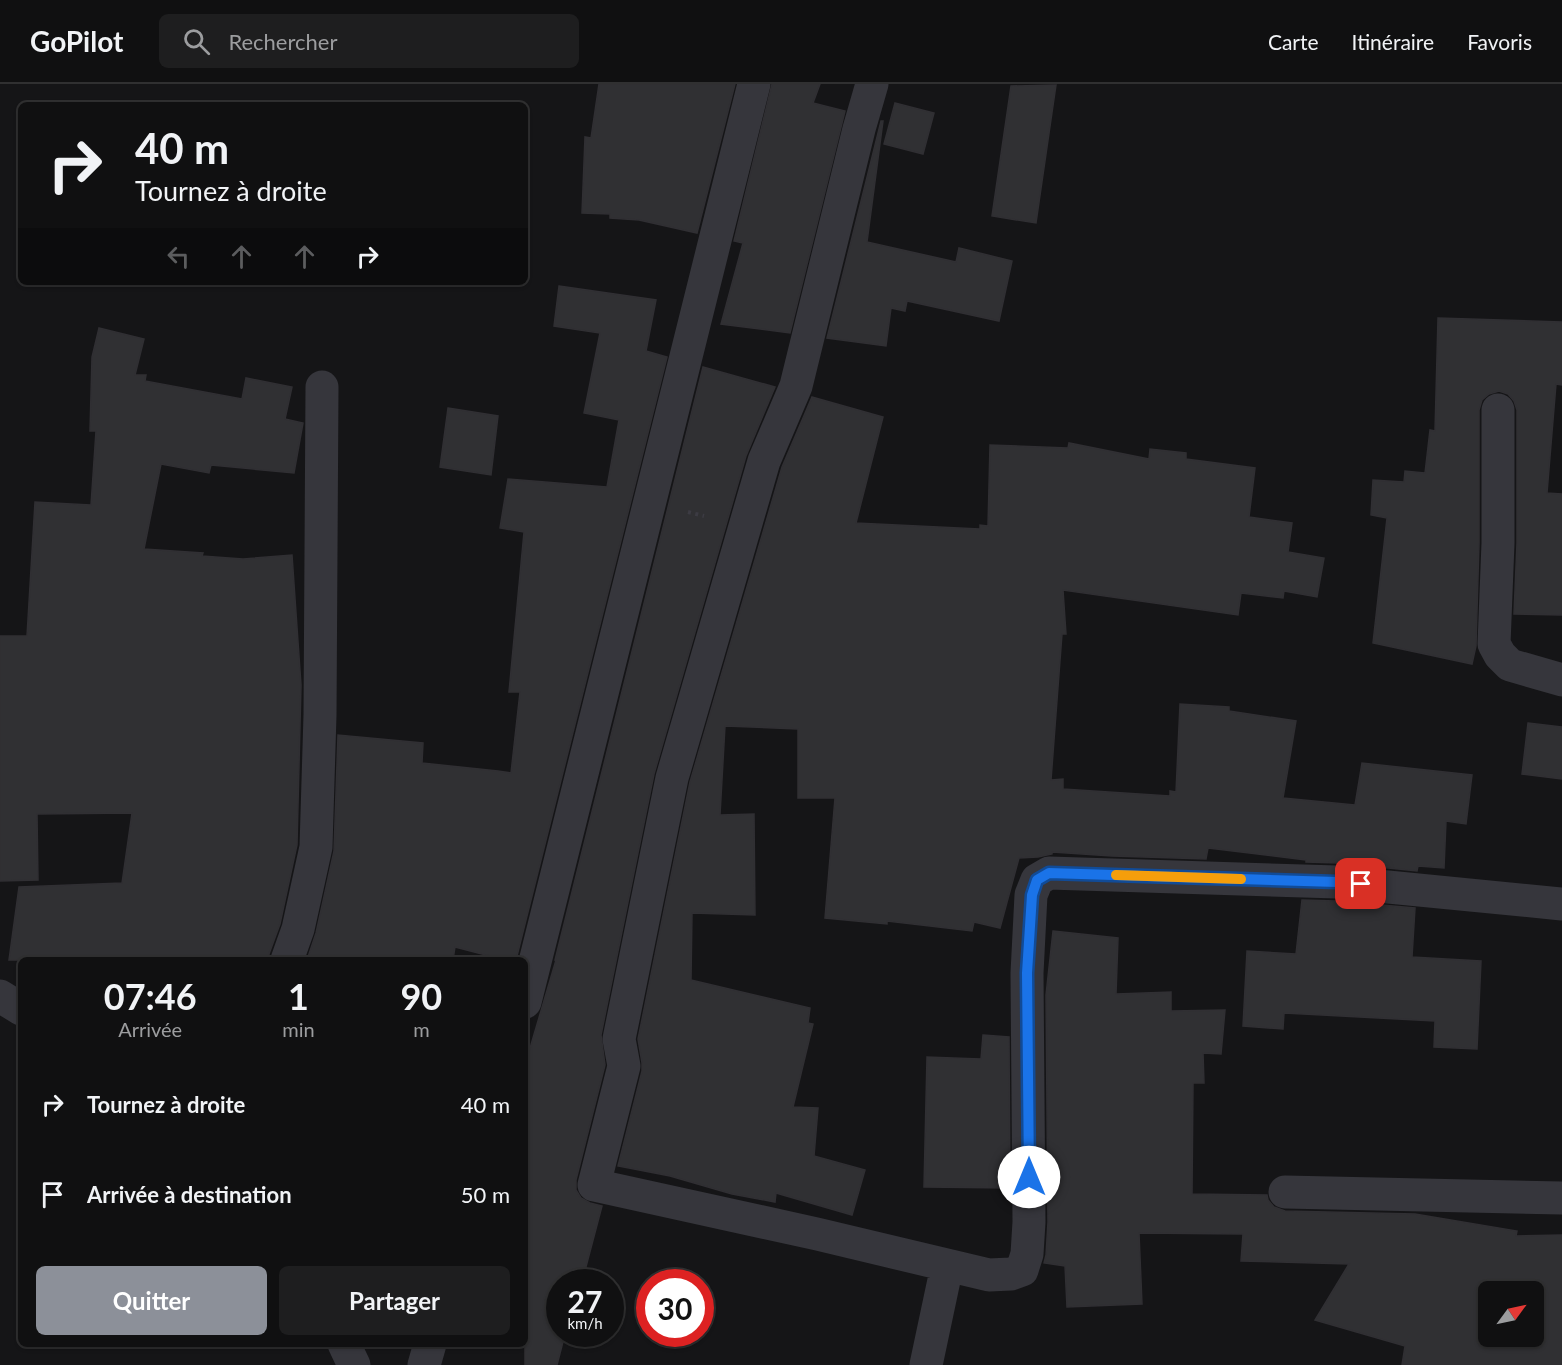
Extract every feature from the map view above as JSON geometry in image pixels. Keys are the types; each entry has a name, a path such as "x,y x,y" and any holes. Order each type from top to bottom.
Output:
{"street":[{"path":"528,990 754,84"},
{"path":"872,84 796,386 764,461 672,778 619,1039 624,1066 594,1185 989,1275 1011,1274 1022,1270 1028,1254 1027,973 1032,895 1037,880 1049,873 1337,882 1562,904"},
{"path":"288,957 298,929 316,847 320,716 322,387"},
{"path":"1498,410 1498,543 1494,644 1500,655 1510,665 1562,680"},
{"path":"0,996 18,1007"},
{"path":"1285,1192 1562,1198"},
{"path":"926,1365 947,1266"},
{"path":"345,1347 354,1365"},
{"path":"424,1365 429,1347"}],"path":[{"path":"650,502 745,527"}],"building":[{"path":"599,84 735,84 697,233 639,220 610,218 610,214 582,213 585,137 591,138"},
{"path":"772,84 820,84 813,103 845,111 790,333 721,324 743,243 734,241"},
{"path":"1056,85 1036,223 992,216 1011,86"},
{"path":"895,103 934,113 923,154 884,144"},
{"path":"881,121 883,121 867,242 956,262 959,248 1012,261 999,321 907,301 905,311 891,308 886,346 827,338"},
{"path":"559,286 656,300 646,351 667,357 517,957 493,957 455,947 453,957 308,957 316,933 334,851 338,735 423,743 422,763 511,773 520,692 509,692 524,532 500,528 508,479 607,487 619,420 584,413 600,333 554,326"},
{"path":"1438,318 1562,322 1562,385 1556,384 1547,493 1562,494 1562,615 1514,614 1517,543 1517,410 1508,394 1499,391 1489,394 1482,400 1479,410 1479,543 1476,646 1472,664 1373,643 1387,518 1371,515 1373,480 1404,482 1405,471 1425,473 1430,430 1435,431"},
{"path":"99,328 144,339 135,375 146,375 145,381 242,399 246,378 292,387 285,419 303,423 294,473 211,465 209,473 161,464 144,549 203,553 202,556 243,559 292,555 301,685 297,845 280,924 269,957 18,957 18,960 9,960 19,887 122,883 132,813 37,814 38,880 0,881 0,636 27,636 35,502 91,505 96,431 90,431 92,357"},
{"path":"703,367 775,387 746,456 654,774 601,1035 605,1065 576,1180 576,1190 581,1198 602,1206 585,1269 546,1269 546,1347 562,1347 557,1365 525,1365 525,1347 528,1347 528,1055 556,960"},
{"path":"812,397 883,417 856,523 980,529 980,525 988,526 990,445 1068,448 1069,443 1149,459 1150,449 1186,453 1186,459 1255,468 1249,517 1292,523 1288,552 1324,558 1317,597 1284,591 1283,598 1241,593 1238,615 1063,590 1066,634 1062,634 1051,780 1063,779 1063,789 1170,796 1170,791 1176,792 1180,704 1229,707 1229,711 1296,721 1283,798 1355,805 1362,763 1472,775 1466,824 1446,821 1444,868 1418,866 1417,871 1306,862 1306,860 1208,848 1206,859 1052,852 1052,854 1038,857 1019,858 1000,928 974,922 972,931 887,921 887,924 825,918 835,798 798,798 798,729 725,726 720,815 754,814 755,915 692,913 691,980 810,1008 808,1023 813,1024 793,1107 818,1108 814,1156 865,1170 852,1215 776,1193 775,1202 732,1194 670,1176 618,1166 642,1071 638,1039 690,782 782,467"},
{"path":"448,408 498,416 491,475 440,467"},
{"path":"1528,723 1562,727 1562,779 1522,774"},
{"path":"1302,900 1415,908 1412,957 1481,961 1477,1049 1434,1047 1435,1021 1284,1013 1283,1029 1243,1026 1247,951 1296,954"},
{"path":"1053,931 1118,938 1116,994 1171,992 1171,1011 1225,1010 1221,1054 1203,1053 1204,1083 1193,1083 1192,1194 1267,1195 1274,1207 1285,1211 1415,1214 1517,1231 1516,1236 1562,1235 1562,1365 1402,1365 1405,1346 1315,1320 1349,1264 1241,1261 1243,1234 1139,1233 1142,1304 1067,1307 1065,1266 1044,1263 1048,1222 1046,995"},
{"path":"983,1035 1009,1037 1010,1188 924,1187 927,1057 981,1059"}],"slow traffic":[{"path":"1116,875 1241,879"}],"route":[{"path":"1029,1177 1027,973 1032,895 1037,880 1049,873 1361,884"}]}
